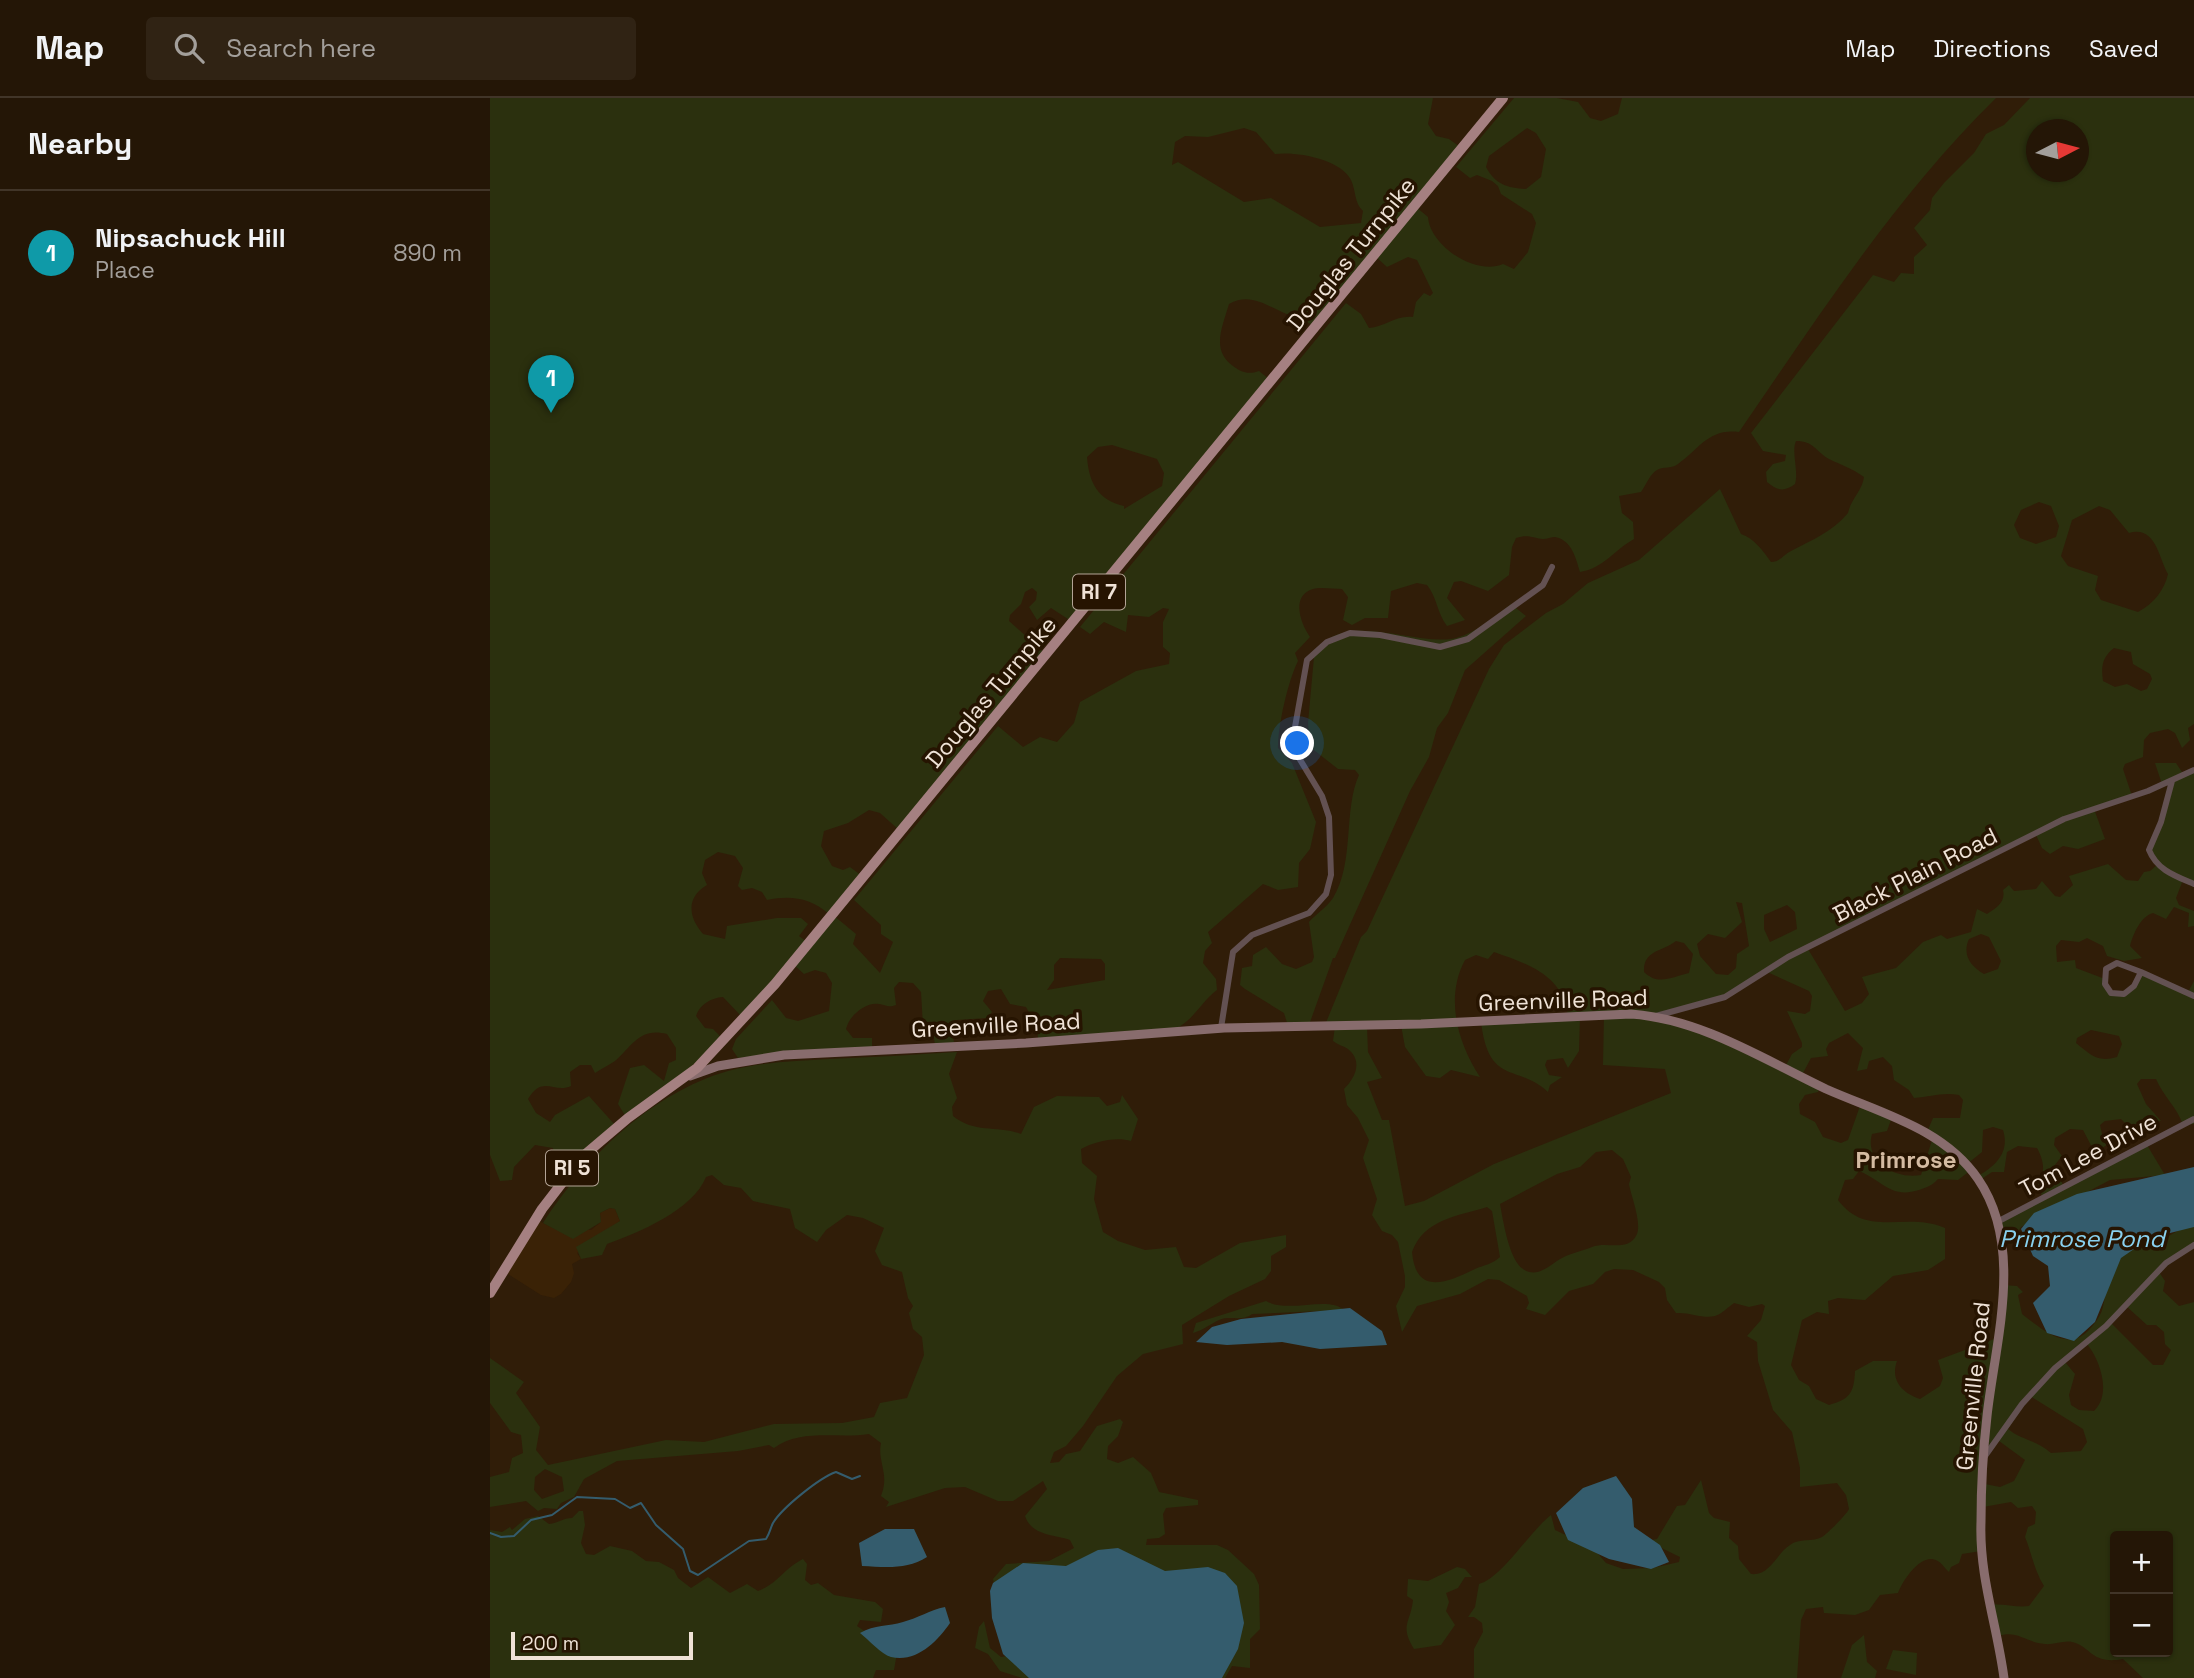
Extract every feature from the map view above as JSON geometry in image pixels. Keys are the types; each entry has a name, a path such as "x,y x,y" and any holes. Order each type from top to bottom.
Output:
{"main road":[{"name":"Douglas Turnpike","path":"490,1292 549,1199 582,1157 628,1118 686,1077 775,984 1503,98"},
{"name":"Greenville Road","path":"686,1077 719,1066 784,1055 1026,1043 1221,1028 1421,1024 1615,1013 1656,1016 1700,1029 1938,1139 1978,1179 1997,1222 2003,1275 1984,1457 1981,1550 1988,1602 2004,1678"}],"street":[{"path":"1221,1028 1233,952 1252,935 1309,913 1326,894 1331,875 1329,817 1322,796 1296,753 1295,727 1307,660 1327,642 1350,633 1380,635 1440,646 1468,639 1543,585 1552,567"},
{"name":"Black Plain Road","path":"1656,1016 1725,997 1788,957 2064,819 2172,781 2194,770"},
{"path":"2172,781 2161,822 2149,850 2154,863 2171,875 2194,884"},
{"path":"2141,972 2127,993 2111,993 2105,984 2106,969 2117,963 2141,972 2194,996"},
{"name":"Tom Lee Drive","path":"1997,1222 2194,1119"},
{"path":"1984,1457 2022,1404 2055,1368 2106,1326 2166,1263 2194,1245"}],"shaded area":[{"path":"610,1208 615,1209 620,1221 577,1253 581,1259 572,1264 574,1273 571,1282 561,1294 554,1298 541,1295 505,1272 537,1220 557,1230 591,1230 601,1222 600,1213"}],"green space":[{"path":"490,98 1433,98 1428,124 1436,136 1449,139 1460,147 1313,326 1256,301 1243,299 1229,304 1221,330 1222,353 1226,360 1239,370 1248,373 1259,371 1269,379 1071,621 1051,608 1037,620 1029,607 1036,600 1037,592 1032,588 1025,592 1021,604 1010,615 1009,621 1045,653 899,830 880,813 869,810 848,823 824,831 821,846 832,866 843,870 850,867 862,876 829,914 815,904 800,899 767,900 762,892 752,888 742,890 738,886 743,868 735,856 718,852 705,860 702,873 707,885 695,895 692,908 694,921 703,934 725,939 727,926 777,918 801,918 808,924 799,936 807,942 742,1017 723,997 703,1005 696,1016 705,1028 713,1029 722,1038 685,1072 626,1117 618,1104 630,1068 644,1065 664,1081 669,1063 676,1060 676,1048 667,1034 658,1032 643,1035 615,1061 595,1073 591,1065 580,1065 570,1072 571,1086 544,1086 533,1092 528,1099 536,1113 550,1122 555,1115 589,1096 615,1125 563,1175 554,1165 553,1148 535,1145 514,1167 512,1180 500,1181 490,1155","holes":["1244,128 1256,132 1275,154 1306,155 1328,162 1346,173 1363,211 1361,223 1320,227 1271,198 1244,202 1178,162 1172,165 1175,142 1185,136 1208,137","1112,445 1157,459 1164,473 1162,486 1124,509 1124,506 1101,495 1088,466 1087,457 1098,447"]},
{"path":"1514,98 1557,98 1578,102 1590,118 1601,121 1618,114 1622,98 1996,98 1959,136 1891,217 1829,301 1739,432 1712,436 1676,466 1655,472 1641,492 1619,496 1622,513 1633,522 1634,539 1602,563 1580,572 1572,551 1561,539 1527,536 1516,538 1512,547 1509,575 1488,591 1461,581 1454,582 1447,598 1465,620 1447,626 1427,585 1417,583 1391,591 1388,618 1365,618 1352,625 1343,620 1348,597 1342,589 1316,588 1306,593 1300,604 1300,611 1303,625 1310,637 1295,653 1298,661 1284,703 1278,748 1292,763 1316,822 1310,849 1299,863 1298,887 1278,890 1263,884 1208,932 1212,943 1205,951 1203,963 1216,979 1217,990 1181,1026 1174,1030 1150,1034 1038,1038 1037,1027 1026,1007 1010,1004 1001,989 988,991 983,1001 992,1012 987,1018 957,1020 952,1028 954,1043 935,1045 933,1032 923,1026 921,992 913,983 899,982 894,988 896,1005 868,1005 850,1019 846,1029 853,1038 872,1038 872,1047 738,1058 732,1049 736,1039 772,1000 786,1018 798,1021 829,1011 832,983 826,973 815,970 804,974 793,964 833,915 856,934 853,944 880,973 893,942 881,934 881,925 854,900 998,726 1023,747 1040,737 1057,742 1074,723 1080,702 1136,671 1169,664 1170,653 1163,647 1163,622 1169,609 1163,608 1149,617 1128,615 1126,632 1104,622 1090,634 1080,627 1346,303 1361,314 1369,328 1413,317 1416,302 1424,293 1430,296 1433,293 1417,260 1408,257 1387,267 1376,257 1416,207 1428,217 1431,228 1445,248 1468,262 1492,267 1503,264 1514,269 1528,252 1536,223 1532,214 1501,194 1492,181 1477,175 1470,178 1456,167","holes":["1527,128 1536,133 1546,149 1541,177 1526,189 1513,188 1498,181 1486,167 1489,156","1060,958 1101,959 1105,964 1105,980 1047,990 1054,980 1054,965"]},
{"path":"2030,98 2194,98 2194,724 2188,728 2190,740 2182,748 2175,733 2168,729 2150,733 2144,740 2143,757 2125,764 2123,769 2132,796 2094,809 2105,839 2078,849 2063,846 2050,854 2042,848 2036,835 1808,949 1845,1011 1862,1003 1869,994 1862,977 1896,968 1923,942 1941,935 1947,939 1971,932 1977,909 1987,914 1994,909 2002,901 2003,890 2009,885 2014,891 2036,889 2042,881 2055,896 2060,897 2073,885 2069,876 2108,864 2126,880 2138,881 2144,872 2157,865 2150,851 2172,784 2162,784 2155,763 2176,763 2184,775 2194,771 2194,884 2183,880 2176,898 2179,905 2194,911 2194,926 2188,927 2189,913 2174,907 2166,919 2153,913 2149,915 2138,926 2130,946 2142,958 2124,961 2107,956 2103,946 2087,938 2079,942 2061,940 2056,946 2057,962 2075,960 2076,968 2105,979 2112,993 2129,993 2140,974 2188,992 2194,981 2194,1124 2183,1125 2156,1079 2141,1079 2137,1084 2146,1104 2161,1121 2127,1125 2121,1119 2105,1121 2100,1125 2104,1143 2108,1144 2095,1153 2083,1130 2070,1129 2055,1138 2054,1145 2062,1156 2051,1170 2058,1174 2064,1187 2147,1145 2165,1175 2110,1180 2021,1227 2016,1235 2017,1243 2003,1244 1999,1222 2043,1199 2037,1181 2043,1166 2037,1148 2018,1146 2007,1152 2004,1172 1992,1172 1980,1180 1978,1176 1996,1163 2003,1152 2003,1130 1993,1127 1983,1130 1982,1152 1967,1164 1971,1170 1958,1180 1938,1179 1919,1190 1901,1192 1888,1188 1859,1171 1853,1179 1845,1180 1838,1200 1849,1212 1874,1222 1916,1222 1945,1228 1945,1259 1928,1270 1893,1276 1865,1300 1838,1298 1828,1301 1829,1314 1817,1312 1802,1320 1791,1365 1799,1380 1809,1386 1816,1399 1829,1405 1850,1394 1855,1371 1873,1361 1897,1361 1895,1374 1899,1385 1920,1399 1940,1386 1943,1378 1938,1360 1997,1338 2003,1285 2017,1286 2023,1292 2018,1295 2022,1314 2043,1330 2063,1339 2082,1336 2100,1315 2108,1283 2125,1249 2156,1243 2194,1222 2194,1246 2159,1272 2165,1281 2163,1291 2179,1306 2194,1302 2194,1678 2143,1678 2123,1659 2098,1657 2072,1642 2045,1644 2011,1634 1998,1636 1989,1605 2029,1606 2044,1586 2025,1537 2028,1527 2035,1524 2036,1512 2032,1506 2018,1508 2011,1502 1983,1507 1981,1551 1962,1554 1959,1563 1951,1567 1949,1572 1938,1561 1932,1559 1921,1562 1903,1582 1898,1593 1880,1595 1869,1610 1855,1615 1824,1613 1823,1607 1806,1609 1801,1620 1797,1678 1474,1678 1474,1649 1483,1632 1482,1623 1474,1617 1468,1617 1475,1607 1479,1584 1497,1573 1551,1515 1555,1530 1593,1548 1606,1563 1623,1569 1653,1568 1679,1562 1680,1557 1647,1541 1657,1539 1677,1506 1685,1505 1701,1480 1709,1513 1714,1518 1730,1522 1729,1538 1738,1546 1739,1559 1751,1574 1758,1574 1794,1543 1822,1537 1828,1532 1849,1509 1846,1495 1837,1483 1800,1487 1800,1468 1792,1432 1773,1410 1758,1361 1757,1342 1747,1336 1761,1320 1765,1306 1762,1304 1749,1307 1734,1303 1720,1314 1710,1317 1676,1313 1667,1300 1665,1288 1659,1282 1633,1270 1614,1269 1605,1272 1593,1284 1569,1291 1545,1315 1526,1309 1529,1303 1527,1296 1499,1280 1488,1279 1460,1294 1417,1306 1402,1332 1396,1306 1405,1287 1405,1276 1398,1242 1392,1235 1382,1231 1372,1215 1377,1199 1363,1158 1369,1140 1358,1118 1347,1105 1344,1089 1356,1070 1356,1059 1348,1049 1333,1041 1335,1026 1325,1025 1361,937 1367,931 1489,669 1504,645 1588,583 1639,560 1720,489 1741,534 1754,542 1771,562 1821,535 1848,513 1864,477 1829,459 1811,445 1796,441 1795,484 1778,489 1767,482 1766,472 1773,464 1785,461 1786,455 1763,451 1751,433 1873,275 1894,282 1901,273 1914,274 1914,257 1927,245 1914,228 1930,210 1932,198 1974,153 1986,134 2004,125","holes":["2039,502 2051,506 2059,526 2056,537 2036,544 2020,538 2014,525 2021,510","2099,506 2110,510 2129,533 2138,532 2151,539 2168,574 2157,596 2138,612 2101,600 2095,590 2098,576 2068,566 2061,556 2072,520","2114,648 2131,652 2133,664 2150,674 2152,679 2147,689 2141,691 2127,684 2115,687 2103,681 2103,663","1736,902 1742,903 1749,946 1737,954 1736,968 1728,975 1716,974 1700,956 1697,944 1708,934 1725,938 1742,922","1787,905 1795,912 1797,929 1770,942 1764,929 1764,915","1981,934 1989,937 2001,961 1998,969 1984,974 1975,967 1967,955 1969,939","1676,941 1684,943 1693,954 1689,973 1660,980 1644,972 1650,955","1494,952 1542,973 1559,990 1568,1016 1481,1022 1490,1056 1497,1065 1536,1083 1548,1092 1550,1085 1562,1077 1549,1075 1545,1065 1547,1060 1563,1058 1568,1068 1579,1051 1580,1016 1604,1015 1603,1065 1665,1069 1671,1093 1494,1164 1424,1201 1405,1206 1389,1120 1382,1120 1367,1082 1382,1078 1368,1052 1367,1026 1401,1025 1405,1047 1426,1076 1440,1078 1451,1070 1480,1077 1465,1049 1456,1019 1455,1004 1459,974 1465,960 1476,955 1488,959","1765,971 1809,991 1812,996 1810,1011 1805,1014 1787,1011 1802,1047 1792,1054 1785,1067 1662,1014 1742,989","2091,1030 2119,1036 2122,1044 2117,1057 2104,1059 2094,1056 2076,1043 2077,1038","1848,1033 1863,1048 1857,1071 1867,1069 1869,1061 1883,1057 1892,1066 1894,1080 1909,1090 1914,1098 1953,1094 1959,1095 1963,1100 1960,1118 1933,1118 1927,1132 1933,1137 1921,1175 1911,1176 1892,1171 1877,1160 1871,1144 1872,1134 1887,1131 1892,1117 1860,1106 1848,1140 1841,1143 1823,1137 1815,1122 1800,1114 1799,1104 1805,1095 1818,1092 1820,1085 1802,1075 1811,1058 1828,1056 1826,1049 1829,1043","1612,1150 1623,1159 1631,1177 1629,1184 1638,1231 1627,1244 1598,1245 1565,1256 1539,1272 1528,1272 1514,1257 1507,1239 1500,1204 1557,1174 1580,1167 1596,1152","1487,1207 1492,1211 1500,1257 1454,1278 1427,1281 1415,1266 1412,1252 1425,1232 1454,1216","2126,1306 2147,1325 2156,1325 2164,1332 2165,1344 2171,1350 2163,1365 2153,1365 2111,1323","2087,1344 2102,1377 2102,1396 2094,1411 2079,1410 2071,1405 2069,1395 2075,1374 2065,1362","2030,1396 2083,1429 2087,1442 2081,1451 2051,1453 2008,1429","1999,1441 2025,1460 2014,1481 2000,1487 1985,1484 1986,1455"]},
{"path":"1511,604 1526,616 1465,670 1448,713 1437,728 1429,757 1410,791 1333,958 1309,1025 1288,1026 1284,1013 1240,985 1242,968 1252,966 1253,955 1266,947 1282,964 1296,969 1312,962 1314,957 1309,922 1331,901 1340,884 1347,852 1351,804 1359,775 1355,770 1338,769 1310,747 1308,723 1314,657 1325,642 1340,634 1358,631 1439,640 1456,638 1478,628"},
{"path":"957,1052 949,1074 957,1098 952,1107 953,1116 970,1125 1021,1134 1034,1107 1057,1096 1099,1097 1107,1106 1120,1102 1122,1095 1138,1119 1131,1141 1105,1140 1081,1149 1082,1163 1097,1176 1094,1199 1103,1232 1118,1241 1145,1250 1176,1247 1184,1267 1196,1268 1240,1243 1286,1235 1286,1247 1271,1256 1271,1271 1265,1279 1229,1296 1182,1325 1183,1344 1143,1354 1117,1376 1083,1426 1066,1446 1054,1452 1050,1463 1059,1462 1066,1454 1080,1451 1097,1426 1120,1419 1123,1422 1118,1436 1108,1446 1107,1459 1118,1463 1133,1457 1151,1473 1159,1492 1198,1500 1198,1505 1166,1508 1163,1514 1165,1534 1159,1538 1147,1539 1146,1545 1217,1545 1228,1550 1254,1574 1259,1585 1260,1629 1250,1639 1250,1668 1232,1666 1225,1678 1022,1678 1000,1671 988,1654 975,1648 979,1627 984,1621 990,1648 1001,1657 1008,1656 993,1579 1006,1564 1049,1561 1074,1548 1070,1540 1038,1531 1028,1523 1025,1516 1047,1489 1043,1481 1013,1501 998,1501 965,1487 945,1488 886,1507 889,1502 881,1496 884,1475 881,1443 869,1434 808,1436 796,1438 774,1448 769,1445 738,1451 617,1461 584,1479 574,1497 561,1503 557,1509 544,1508 538,1511 526,1501 490,1507 490,1477 509,1472 512,1458 523,1453 521,1435 511,1432 490,1403 490,1358 524,1382 516,1393 540,1427 536,1450 548,1465 666,1440 704,1442 774,1424 842,1423 874,1417 880,1403 907,1398 924,1355 922,1337 913,1329 909,1313 913,1306 908,1298 902,1272 882,1265 875,1251 884,1228 863,1218 847,1215 826,1230 817,1242 795,1228 790,1209 753,1201 741,1188 724,1185 712,1175 706,1177 699,1189 677,1210 649,1227 607,1244 602,1255 581,1259 576,1247 620,1221 615,1209 610,1208 600,1213 601,1222 573,1239 543,1223 579,1175 622,1131 673,1095 700,1081 728,1071 766,1064","holes":["545,1469 562,1477 564,1491 542,1499 534,1490 535,1477"]},
{"path":"1266,1301 1286,1306 1328,1304 1344,1310 1252,1314 1244,1318 1219,1320 1193,1333 1196,1323"},
{"path":"579,1511 583,1511 585,1525 581,1543 586,1554 594,1555 610,1546 632,1551 646,1561 659,1562 674,1570 678,1578 691,1588 708,1577 730,1593 747,1584 758,1591 803,1559 807,1564 805,1580 811,1585 818,1583 834,1595 875,1602 883,1609 881,1622 860,1620 857,1626 897,1653 894,1670 876,1670 873,1678 490,1678 490,1530 502,1532 510,1527 512,1530 525,1519 538,1516 549,1524 572,1518"},
{"path":"1457,1567 1465,1569 1472,1577 1465,1577 1458,1588 1446,1593 1449,1602 1446,1611 1455,1625 1441,1645 1414,1649 1407,1634 1413,1600 1407,1596 1408,1579 1428,1581"},
{"path":"1864,1635 1867,1662 1877,1671 1875,1678 1841,1678 1852,1645"},
{"path":"1893,1650 1917,1653 1916,1675 1886,1669"}],"water":[{"name":"Primrose Pond","path":"2194,1167 2194,1227 2150,1238 2121,1258 2095,1322 2074,1341 2047,1333 2033,1303 2050,1286 2048,1266 2033,1256 2021,1229 2034,1213 2077,1194"},
{"path":"1350,1308 1382,1331 1387,1345 1320,1349 1282,1342 1227,1345 1196,1342 1212,1327 1241,1319"},
{"path":"1616,1476 1632,1499 1634,1527 1660,1545 1669,1562 1651,1569 1609,1559 1568,1540 1556,1513 1583,1488"},
{"path":"885,1529 914,1529 927,1557 904,1566 862,1566 859,1543"},
{"path":"1118,1548 1165,1571 1208,1567 1225,1573 1237,1586 1244,1623 1238,1649 1222,1678 1029,1678 1003,1654 992,1618 990,1591 993,1583 1023,1563 1066,1566 1098,1550"},
{"path":"945,1607 950,1623 932,1644 909,1657 891,1657 860,1633 871,1628 897,1624"}],"waterway":[{"path":"490,1533 501,1537 514,1536 531,1520 552,1515 577,1497 615,1499 630,1508 641,1503 656,1525 683,1549 690,1571 698,1575 749,1541 766,1539 773,1523 784,1510 820,1480 836,1472 852,1479 860,1476"}],"place":[{"name":"Nipsachuck Hill","path":"551,413"}],"district":[{"name":"Primrose","path":"1906,1160"}]}
